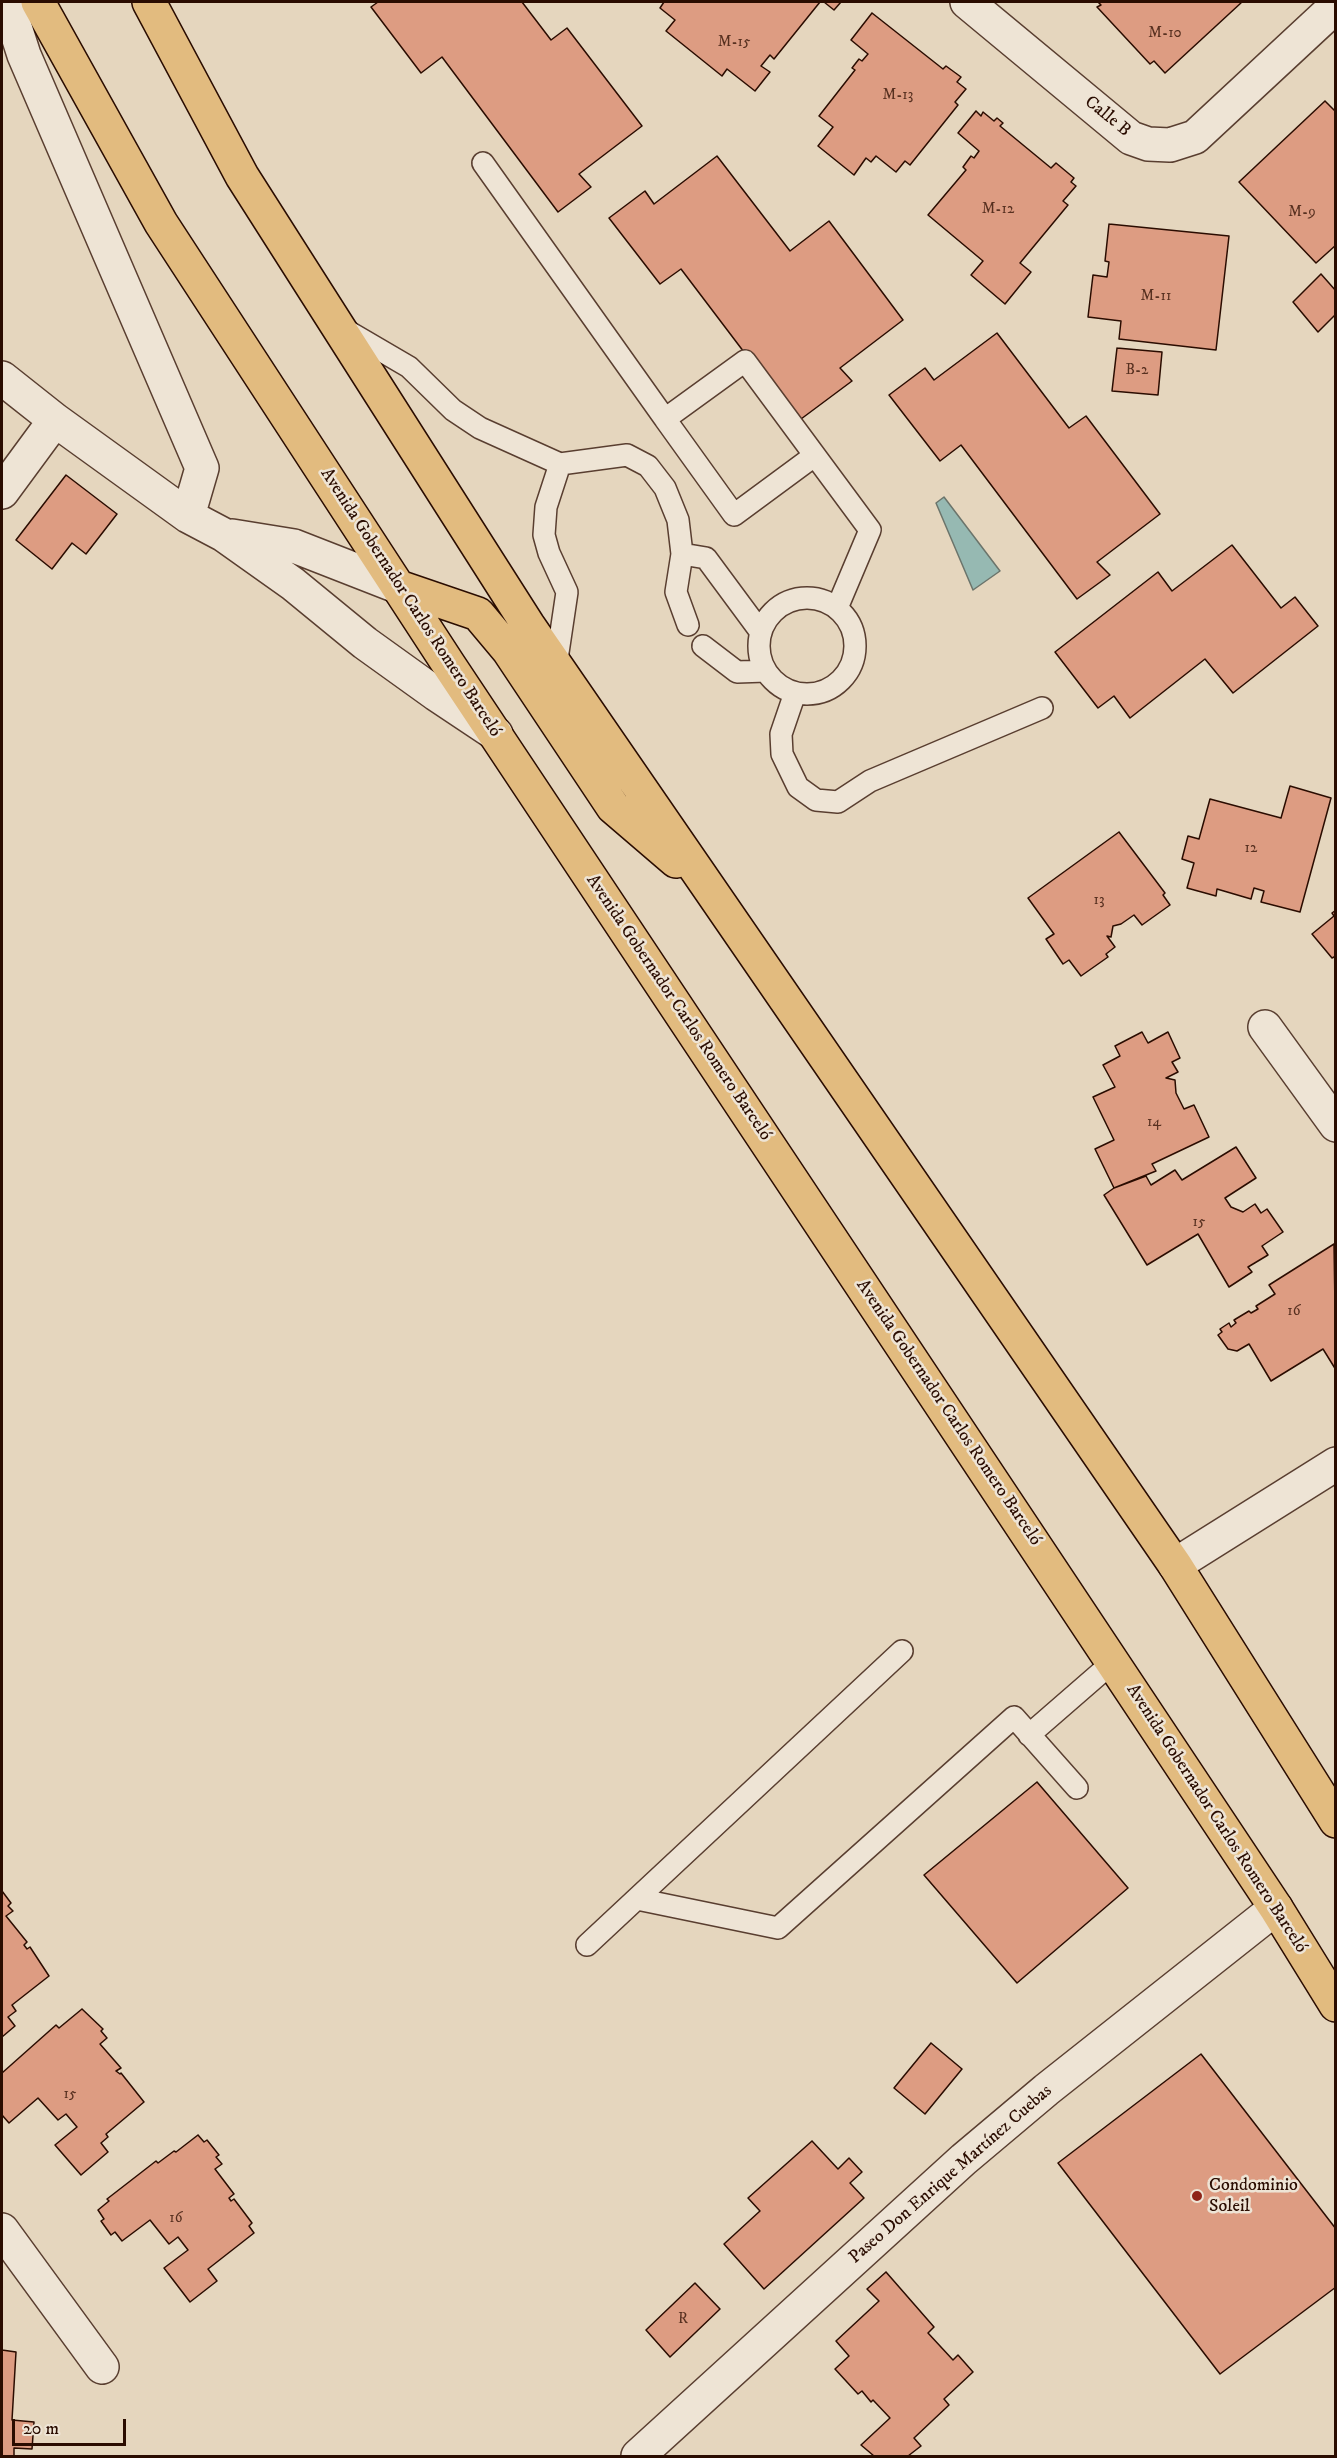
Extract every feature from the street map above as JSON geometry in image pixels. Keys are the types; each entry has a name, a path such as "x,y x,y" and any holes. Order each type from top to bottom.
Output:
{"main road":[{"name":"Avenida Gobernador Carlos Romero Barceló","path":"38,2 161,223 496,734 1276,1908 1335,2005"},
{"path":"149,2 242,176 556,666 1175,1565 1335,1821"},
{"path":"399,587 478,614 508,651 613,807 710,890"}],"street":[{"path":"7,2 24,55 202,468 188,516"},
{"name":"Calle B","path":"967,2 1131,138 1148,144 1170,145 1196,137 1335,6"},
{"path":"2,378 188,516 224,535 293,584 365,643 496,734"},
{"path":"2,492 56,420"},
{"path":"224,535 294,546 399,587"},
{"path":"1265,1027 1335,1125"},
{"path":"1175,1565 1335,1464"},
{"name":"Paseo Don Enrique Martínez Cuebas","path":"638,2457 964,2159 1276,1908"},
{"path":"2,2230 102,2367"}],"lane":[{"path":"483,163 734,515 814,456"},
{"path":"339,326 409,367 453,411 480,428 560,464 627,455 648,466 665,488 678,520 682,554 676,592 688,625"},
{"path":"665,419 746,361 870,530 837,608"},
{"path":"556,666 567,592 549,553 544,536 546,507 560,464"},
{"path":"682,554 706,558 760,631"},
{"path":"807,597 823,600 837,608 848,620 854,635 855,652 850,667 841,681 827,690 812,694 795,693 780,687 760,662 758,646 760,631 767,617 778,606 792,599 807,597"},
{"path":"703,646 737,672 766,671"},
{"path":"795,693 781,734 782,754 798,787 816,800 838,801 870,781 1042,708"},
{"path":"587,1945 902,1652"},
{"path":"1029,1735 1113,1662"},
{"path":"637,1899 778,1928 1014,1717 1077,1788"}],"water":[{"path":"944,497 1000,571 973,590 936,503"}],"building":[{"path":"378,2 522,2 551,40 567,28 642,126 579,174 591,187 558,212 442,57 421,73 371,7"},
{"path":"664,2 820,2 774,59 770,55 761,66 770,72 755,91 727,69 722,76 666,31 675,20 660,8"},
{"path":"824,2 841,2 834,10"},
{"path":"1098,2 1242,2 1165,73 1154,61 1150,64 1097,7 1101,5"},
{"path":"872,13 943,69 946,66 961,77 957,82 966,89 955,102 958,105 910,165 905,161 896,172 876,156 871,162 866,158 854,175 818,146 833,127 819,116 855,70 852,68 859,59 862,61 868,54 851,40"},
{"path":"1325,101 1336,112 1336,245 1316,263 1239,182"},
{"path":"976,111 981,116 983,112 994,121 997,118 1003,123 1000,126 1051,168 1056,163 1074,178 1071,182 1076,186 1063,201 1068,205 1020,263 1031,272 1005,304 971,275 983,261 928,215 966,170 963,167 971,156 974,158 979,151 958,133"},
{"path":"717,156 790,251 829,221 903,320 840,368 852,381 797,422 681,269 660,284 609,218 645,191 654,204"},
{"path":"1109,224 1229,236 1216,350 1119,339 1121,321 1088,317 1093,275 1107,277 1109,262 1105,261"},
{"path":"1321,274 1336,291 1336,314 1318,332 1293,302"},
{"path":"997,333 1069,428 1086,416 1160,514 1097,562 1110,575 1077,599 961,445 940,461 889,395 925,368 934,380"},
{"path":"1117,348 1162,352 1158,395 1112,391"},
{"path":"66,475 117,514 86,554 72,543 52,569 16,540"},
{"path":"1232,545 1281,608 1295,597 1318,626 1233,693 1205,659 1130,718 1114,696 1098,708 1055,652 1158,572 1172,591"},
{"path":"1290,786 1331,798 1300,912 1261,902 1264,891 1254,888 1251,899 1217,889 1216,896 1187,888 1194,863 1182,859 1188,836 1199,839 1210,799 1281,818"},
{"path":"1119,832 1165,893 1163,895 1170,905 1142,925 1134,915 1121,924 1113,926 1111,937 1107,936 1115,947 1106,954 1108,957 1081,976 1069,960 1063,964 1046,939 1054,934 1028,898"},
{"path":"1336,910 1336,956 1332,958 1312,934 1334,916 1332,913"},
{"path":"1142,1032 1148,1043 1168,1032 1180,1058 1172,1062 1178,1072 1166,1078 1175,1080 1176,1093 1184,1109 1194,1105 1209,1137 1152,1164 1156,1171 1114,1188 1095,1149 1114,1140 1093,1097 1115,1087 1103,1065 1120,1056 1115,1046"},
{"path":"1236,1147 1256,1178 1225,1198 1231,1207 1243,1212 1255,1204 1261,1213 1267,1209 1283,1232 1262,1246 1268,1255 1248,1267 1252,1272 1229,1287 1198,1234 1147,1265 1104,1195 1114,1188 1146,1176 1151,1185 1175,1170 1182,1180"},
{"path":"1334,1244 1336,1370 1323,1349 1271,1381 1249,1344 1237,1351 1228,1349 1218,1335 1222,1332 1220,1329 1229,1323 1231,1327 1236,1323 1234,1320 1249,1311 1251,1313 1258,1309 1256,1306 1275,1294 1269,1285"},
{"path":"1037,1782 1128,1888 1017,1983 924,1875"},
{"path":"2,1891 11,1903 8,1906 13,1911 6,1916 27,1942 24,1945 27,1949 30,1947 49,1976 12,2005 16,2011 8,2017 15,2026 2,2037"},
{"path":"82,2009 103,2029 101,2031 107,2038 100,2044 121,2068 116,2071 121,2073 144,2102 106,2134 108,2137 101,2143 108,2152 81,2175 55,2145 77,2127 66,2114 58,2120 38,2098 9,2123 2,2115 2,2073 56,2025 59,2028"},
{"path":"931,2043 962,2069 925,2114 894,2088"},
{"name":"Condominio Soleil","path":"1201,2054 1336,2229 1336,2287 1220,2374 1058,2163"},
{"path":"198,2135 204,2142 207,2140 219,2155 216,2157 222,2164 215,2169 234,2194 229,2198 231,2201 234,2199 252,2223 249,2226 254,2233 208,2269 217,2281 190,2302 164,2268 188,2250 178,2237 169,2244 150,2220 122,2241 115,2232 111,2235 101,2221 104,2219 98,2210 109,2201 107,2199 156,2161 158,2163 174,2151 176,2152"},
{"path":"812,2141 838,2169 849,2158 862,2172 850,2183 864,2198 764,2289 724,2244 760,2211 748,2198"},
{"path":"886,2272 934,2327 928,2333 953,2360 958,2355 973,2372 944,2399 949,2405 914,2438 921,2446 908,2456 874,2456 861,2445 890,2418 862,2391 858,2394 835,2369 849,2356 836,2341 879,2301 867,2289"},
{"path":"695,2283 720,2309 670,2357 646,2330"},
{"path":"2,2350 16,2352 12,2420 34,2422 32,2449 14,2448 14,2456 2,2456"}],"place":[{"name":"Condominio Soleil","path":"1197,2196"}]}
